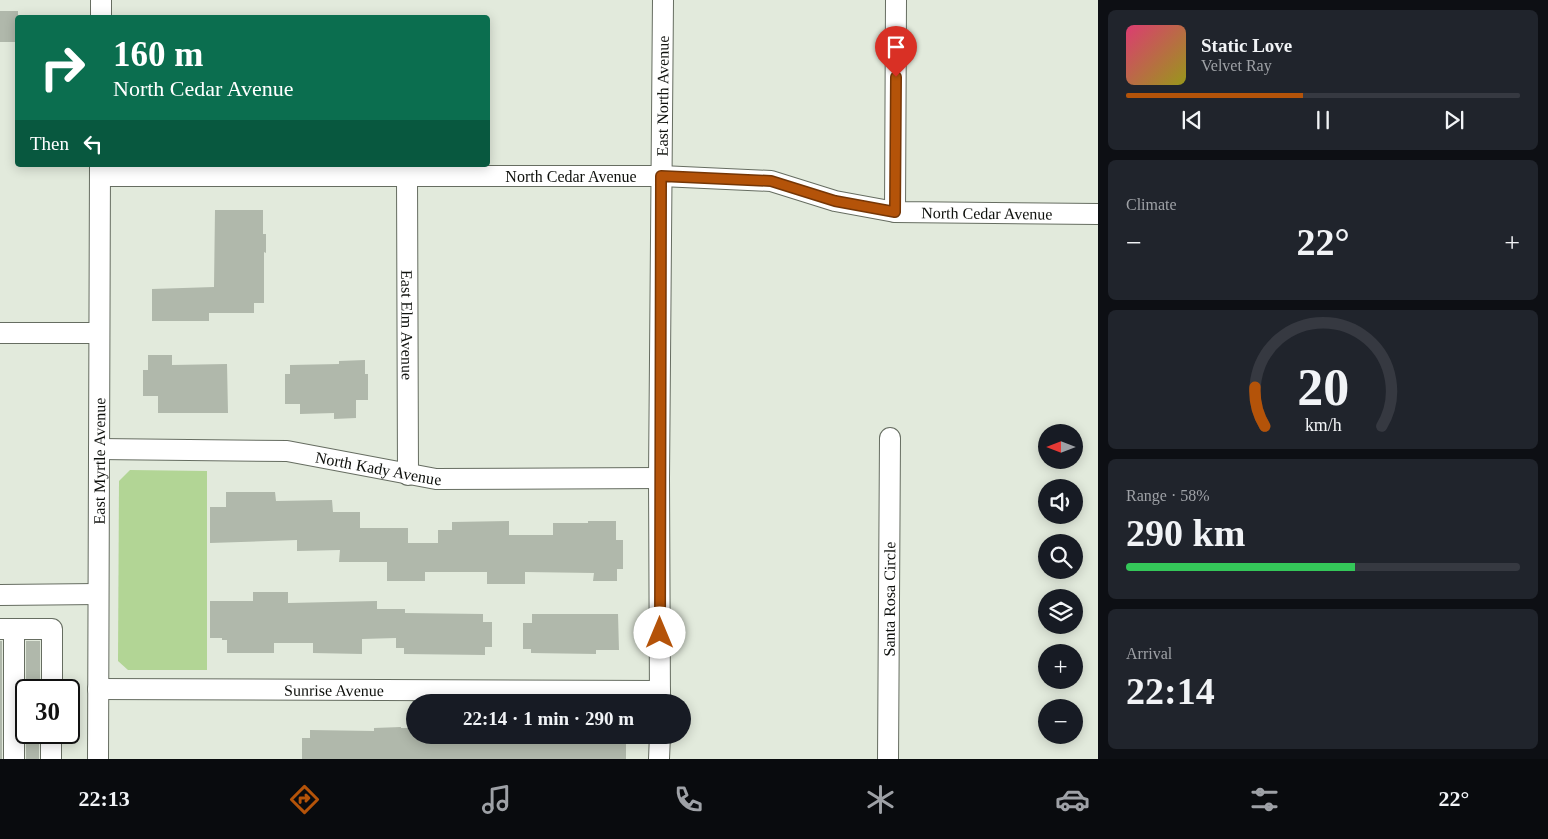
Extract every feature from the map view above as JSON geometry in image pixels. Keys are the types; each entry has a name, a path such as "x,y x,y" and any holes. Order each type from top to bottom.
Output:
{"street":[{"path":"101,0 101,15"},
{"name":"East North Avenue","path":"660,694 659,478 663,0"},
{"path":"895,212 896,0"},
{"name":"North Cedar Avenue","path":"100,170 407,176 661,176 771,181 835,201 895,212 1098,214"},
{"name":"East Myrtle Avenue","path":"98,759 100,170"},
{"name":"East Elm Avenue","path":"407,176 408,475"},
{"path":"0,333 99,333"},
{"name":"Santa Rosa Circle","path":"888,759 890,438"},
{"name":"North Kady Avenue","path":"99,449 287,452 436,479 659,478"},
{"path":"0,595 98,594"},
{"path":"14,759 7,629 52,629 52,679"},
{"name":"Sunrise Avenue","path":"98,689 449,694"},
{"path":"51,759 52,744"},
{"path":"659,759 660,744"}],"green space":[{"path":"130,470 207,471 207,670 128,670 118,661 119,481"}],"building":[{"path":"0,11 18,11 18,15 15,15 15,42 0,42"},
{"path":"215,210 263,210 263,234 266,234 264,303 254,303 254,313 209,313 209,321 152,321 152,289 214,287"},
{"path":"148,355 172,355 172,365 227,364 228,413 158,413 158,396 143,396 143,370 148,370"},
{"path":"365,360 365,374 368,374 368,400 356,400 356,418 334,419 334,413 300,414 300,404 285,404 285,374 290,374 290,365 339,364 339,361"},
{"path":"226,492 275,492 276,501 332,500 333,512 360,512 360,528 408,528 408,543 438,543 438,530 452,530 452,522 509,521 509,535 553,535 553,523 616,521 616,540 623,540 623,569 617,569 617,581 593,581 594,573 525,572 525,584 487,584 487,572 425,572 425,581 387,581 387,562 339,562 340,550 297,551 297,540 210,543 210,507 226,507"},
{"path":"253,592 288,592 288,603 377,601 377,609 405,609 405,613 483,614 483,622 492,622 492,647 485,647 485,655 404,654 404,648 396,648 396,638 362,639 362,654 313,653 313,643 274,643 274,653 227,653 227,640 210,638 210,601 253,601"},
{"path":"532,614 618,614 619,650 596,650 596,654 531,653 531,649 523,649 523,623 532,623"},
{"path":"0,641 2,641 2,759 0,759"},
{"path":"26,641 40,641 40,679 26,679"},
{"path":"374,728 406,728 406,744 626,744 626,759 302,759 302,738 310,738 310,730 374,731"},
{"path":"26,744 39,744 39,759 26,759"}],"route":[{"path":"660,633 661,176 771,181 835,201 895,212 896,77"}]}
